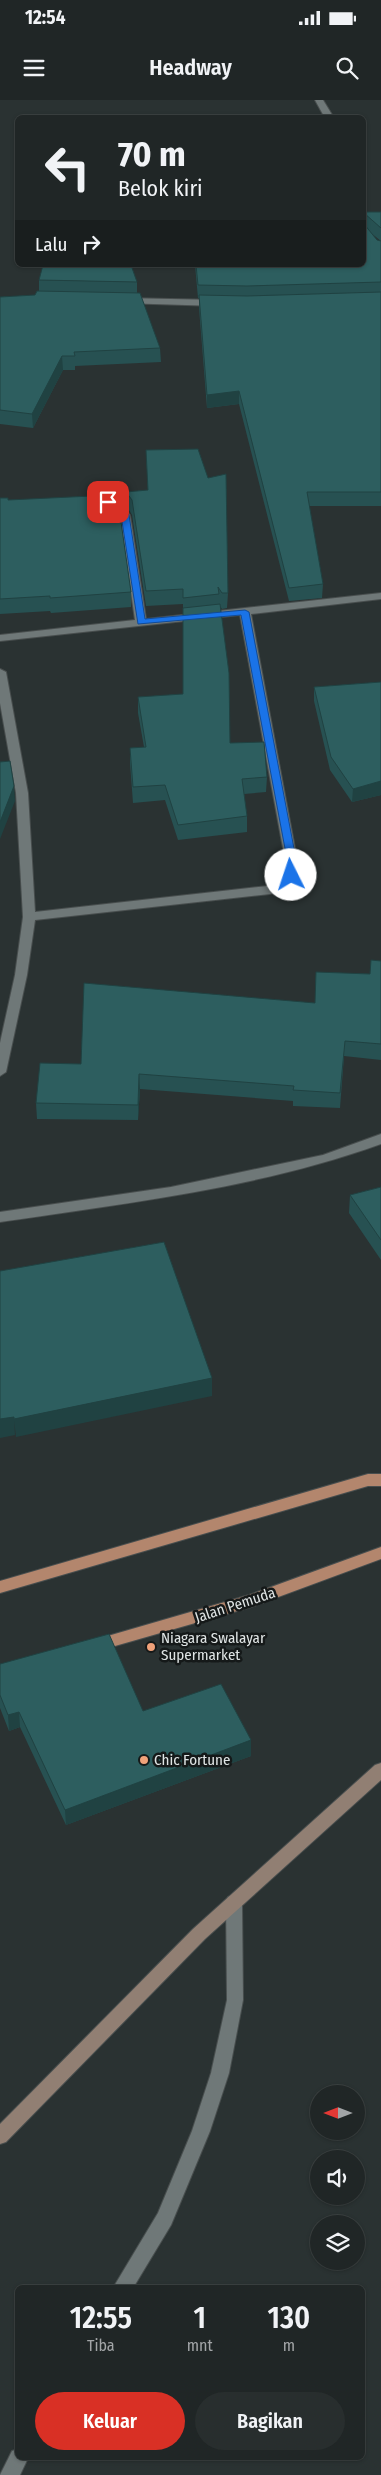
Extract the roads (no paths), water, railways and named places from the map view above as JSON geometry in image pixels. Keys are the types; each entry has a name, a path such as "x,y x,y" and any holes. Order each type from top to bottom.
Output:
{"main road":[{"path":"0,1587 368,1480 381,1480"},
{"name":"Jalan Pemuda","path":"76,1652 251,1601 381,1553"},
{"path":"0,2136 234,1902 381,1770"}],"street":[{"path":"319,100 328,115"},
{"path":"109,301 227,303"},
{"path":"90,498 97,498 118,506 125,515 141,622"},
{"path":"0,638 381,596"},
{"path":"29,917 270,890 284,885 291,875 292,859 245,612"},
{"path":"0,672 22,793 29,917 21,976 0,1072"},
{"path":"0,1217 171,1192 325,1159 381,1139"},
{"path":"124,2285 165,2219 201,2131 220,2073 235,2000 234,1902"},
{"path":"8,2475 18,2460"}],"place":[{"name":"Niagara Swalayar Supermarket","path":"151,1647"},
{"name":"Chic Fortune","path":"144,1760"}]}
